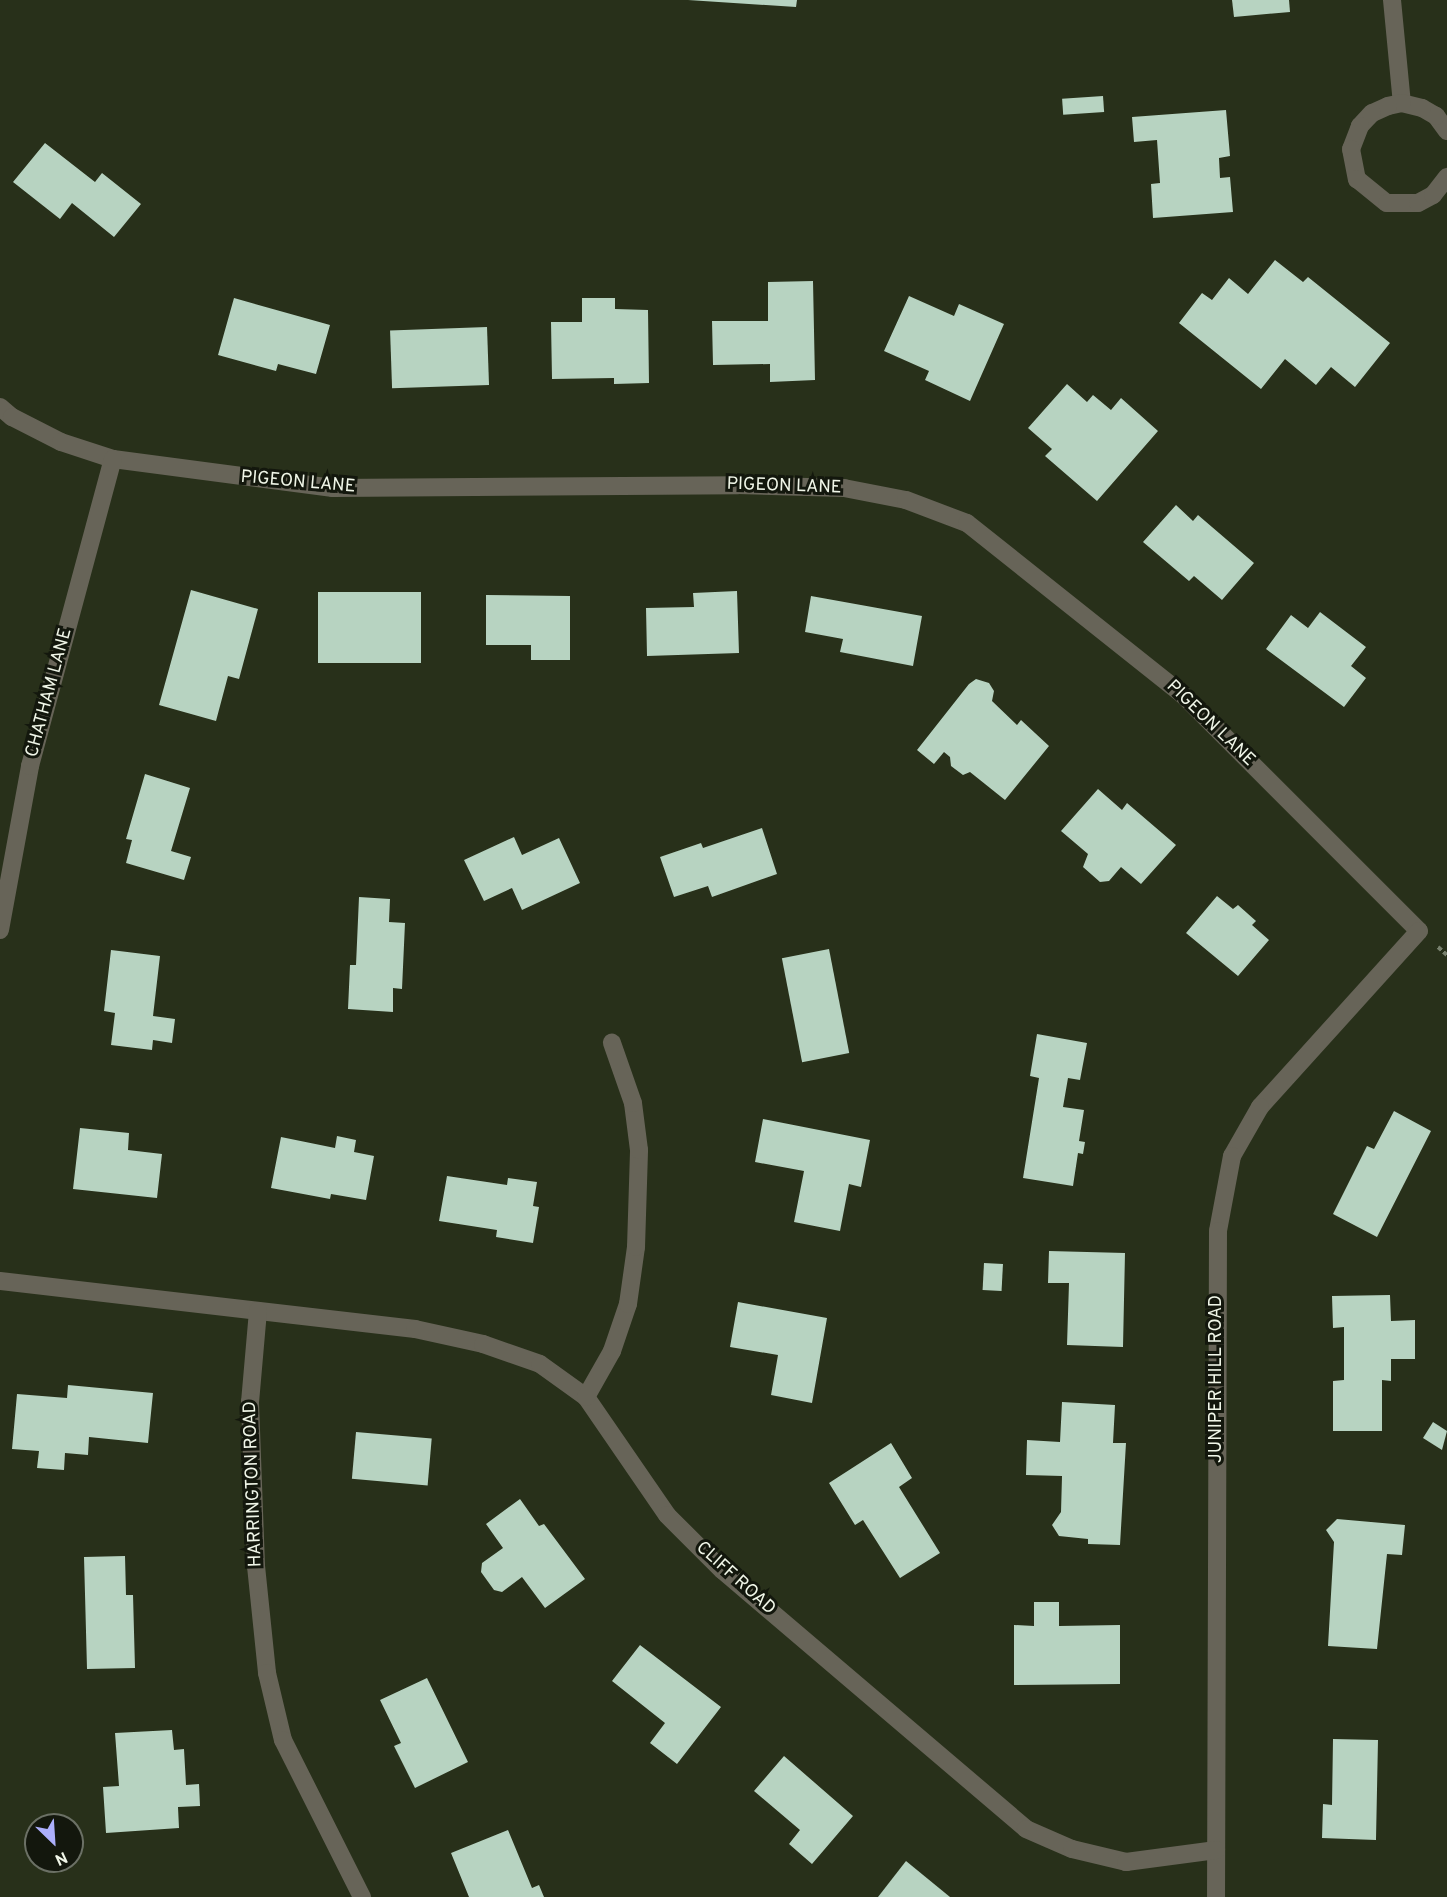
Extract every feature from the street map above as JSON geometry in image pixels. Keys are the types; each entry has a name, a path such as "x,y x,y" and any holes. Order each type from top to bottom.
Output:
{"street":[{"path":"1392,0 1402,103"},
{"path":"1447,130 1422,108 1402,103 1372,113 1360,126 1351,149 1357,179 1380,200 1404,206 1432,195 1447,177"},
{"name":"PIGEON LANE","path":"0,407 12,417 61,442 113,459 333,488 738,485 844,488 906,500 967,523 1182,694 1419,931"},
{"name":"CHATHAM LANE","path":"0,930 30,766 113,459"},
{"name":"JUNIPER HILL ROAD","path":"1215,1897 1218,1231 1232,1156 1260,1107 1419,931"},
{"path":"586,1397 612,1351 628,1304 636,1247 639,1150 633,1103 612,1043"},
{"path":"0,1281 258,1311"},
{"name":"CLIFF ROAD","path":"258,1311 415,1329 483,1344 540,1364 586,1397 667,1515 722,1570 1026,1829 1072,1849 1126,1862 1216,1850"},
{"name":"HARRINGTON ROAD","path":"258,1311 250,1402 256,1566 267,1673 283,1740 362,1897"}],"building":[{"path":"688,0 797,0 796,7"},
{"path":"1232,0 1289,0 1290,12 1234,17"},
{"path":"1103,96 1104,112 1063,115 1062,99"},
{"path":"1226,110 1230,156 1219,158 1220,178 1230,177 1233,212 1153,218 1151,184 1160,183 1157,140 1134,142 1132,117"},
{"path":"45,143 95,182 102,173 141,204 114,237 72,203 60,219 13,182"},
{"path":"1275,260 1303,282 1308,277 1390,343 1355,387 1331,367 1316,385 1285,359 1261,389 1179,323 1202,293 1212,300 1229,278 1248,294"},
{"path":"813,281 815,380 770,382 770,364 713,365 712,321 768,321 768,282"},
{"path":"909,296 954,316 959,304 1004,324 970,401 925,380 929,371 884,351"},
{"path":"234,298 330,325 316,374 278,364 276,371 218,355"},
{"path":"582,298 615,298 615,309 648,310 649,383 614,384 614,378 552,379 551,322 582,322"},
{"path":"487,327 489,385 392,388 390,330"},
{"path":"1067,384 1087,402 1093,395 1111,410 1121,398 1158,431 1097,501 1045,456 1052,449 1028,428"},
{"path":"1176,505 1193,521 1198,515 1254,563 1222,600 1194,576 1189,581 1143,542"},
{"path":"191,590 258,609 239,679 228,676 216,721 159,705"},
{"path":"737,591 739,653 647,656 646,608 694,607 693,593"},
{"path":"318,592 421,592 421,663 318,663"},
{"path":"486,595 570,596 570,660 531,660 531,645 486,645"},
{"path":"811,596 922,616 913,666 840,652 843,639 805,632"},
{"path":"1320,612 1366,647 1351,666 1366,678 1344,707 1266,649 1291,615 1308,628"},
{"path":"976,679 989,683 994,691 992,701 1017,725 1021,720 1049,746 1005,800 970,772 963,775 951,766 950,757 944,752 934,764 917,750 969,684"},
{"path":"145,774 190,788 171,851 191,857 184,880 126,863 132,840 126,839"},
{"path":"1098,789 1122,810 1127,803 1176,845 1141,884 1121,867 1109,881 1100,882 1083,867 1088,854 1061,831"},
{"path":"762,828 777,874 712,897 708,886 674,897 660,857 701,843 703,848"},
{"path":"514,837 522,855 559,838 580,883 522,910 512,888 484,901 464,860"},
{"path":"1217,896 1233,909 1238,905 1256,921 1252,925 1269,940 1238,976 1186,933"},
{"path":"359,897 390,899 389,922 405,923 402,989 393,988 393,1012 348,1009 350,965 356,965"},
{"path":"829,949 849,1053 802,1062 782,958"},
{"path":"111,950 160,956 153,1016 175,1019 172,1043 153,1040 152,1050 111,1045 115,1013 104,1011"},
{"path":"1037,1034 1087,1043 1080,1080 1068,1078 1063,1107 1084,1110 1079,1141 1085,1142 1083,1154 1078,1153 1073,1186 1023,1178 1039,1078 1030,1076"},
{"path":"1394,1111 1431,1131 1377,1237 1333,1214 1367,1146 1374,1149"},
{"path":"763,1119 870,1140 861,1187 849,1184 840,1231 794,1222 804,1171 755,1162"},
{"path":"80,1128 129,1133 128,1150 162,1154 157,1198 73,1189"},
{"path":"337,1136 356,1140 354,1152 374,1156 366,1200 331,1194 330,1199 271,1188 281,1137 335,1148"},
{"path":"447,1176 507,1185 508,1178 537,1182 533,1206 539,1207 533,1243 496,1237 497,1230 439,1221"},
{"path":"1049,1251 1125,1253 1123,1347 1067,1345 1069,1283 1048,1283"},
{"path":"984,1263 1003,1264 1002,1291 983,1290"},
{"path":"1390,1295 1391,1321 1415,1320 1415,1359 1391,1359 1391,1381 1382,1380 1382,1431 1333,1431 1333,1381 1344,1380 1344,1327 1333,1328 1332,1296"},
{"path":"738,1302 827,1318 812,1403 771,1395 778,1355 730,1347"},
{"path":"68,1385 153,1393 148,1443 89,1437 88,1455 65,1453 64,1470 37,1468 39,1451 12,1449 17,1394 67,1398"},
{"path":"1062,1402 1115,1405 1113,1443 1126,1443 1120,1545 1088,1544 1088,1539 1059,1536 1052,1525 1061,1512 1062,1476 1026,1475 1027,1440 1060,1442"},
{"path":"1433,1422 1447,1431 1442,1450 1423,1438"},
{"path":"356,1432 432,1439 428,1485 352,1479"},
{"path":"891,1443 912,1478 899,1487 940,1553 900,1578 863,1520 855,1525 829,1483"},
{"path":"520,1499 539,1526 544,1524 585,1579 545,1608 522,1577 502,1592 494,1590 481,1572 482,1563 503,1548 486,1524"},
{"path":"1337,1519 1405,1525 1402,1555 1387,1554 1377,1649 1328,1646 1334,1542 1326,1530"},
{"path":"125,1556 126,1595 133,1595 135,1668 87,1669 84,1557"},
{"path":"1034,1602 1059,1602 1059,1626 1120,1625 1120,1684 1014,1685 1014,1625 1034,1626"},
{"path":"640,1645 721,1707 677,1764 650,1743 665,1723 612,1681"},
{"path":"427,1678 468,1762 415,1788 394,1746 401,1743 380,1700"},
{"path":"172,1730 174,1750 184,1749 186,1785 199,1784 200,1806 178,1807 179,1828 106,1833 103,1787 119,1786 115,1733"},
{"path":"1333,1739 1378,1740 1376,1840 1322,1838 1323,1804 1332,1805"},
{"path":"784,1756 853,1816 812,1864 789,1844 800,1830 754,1791"},
{"path":"508,1830 532,1888 539,1885 544,1897 469,1897 451,1853"},
{"path":"906,1861 950,1897 878,1897"}]}
